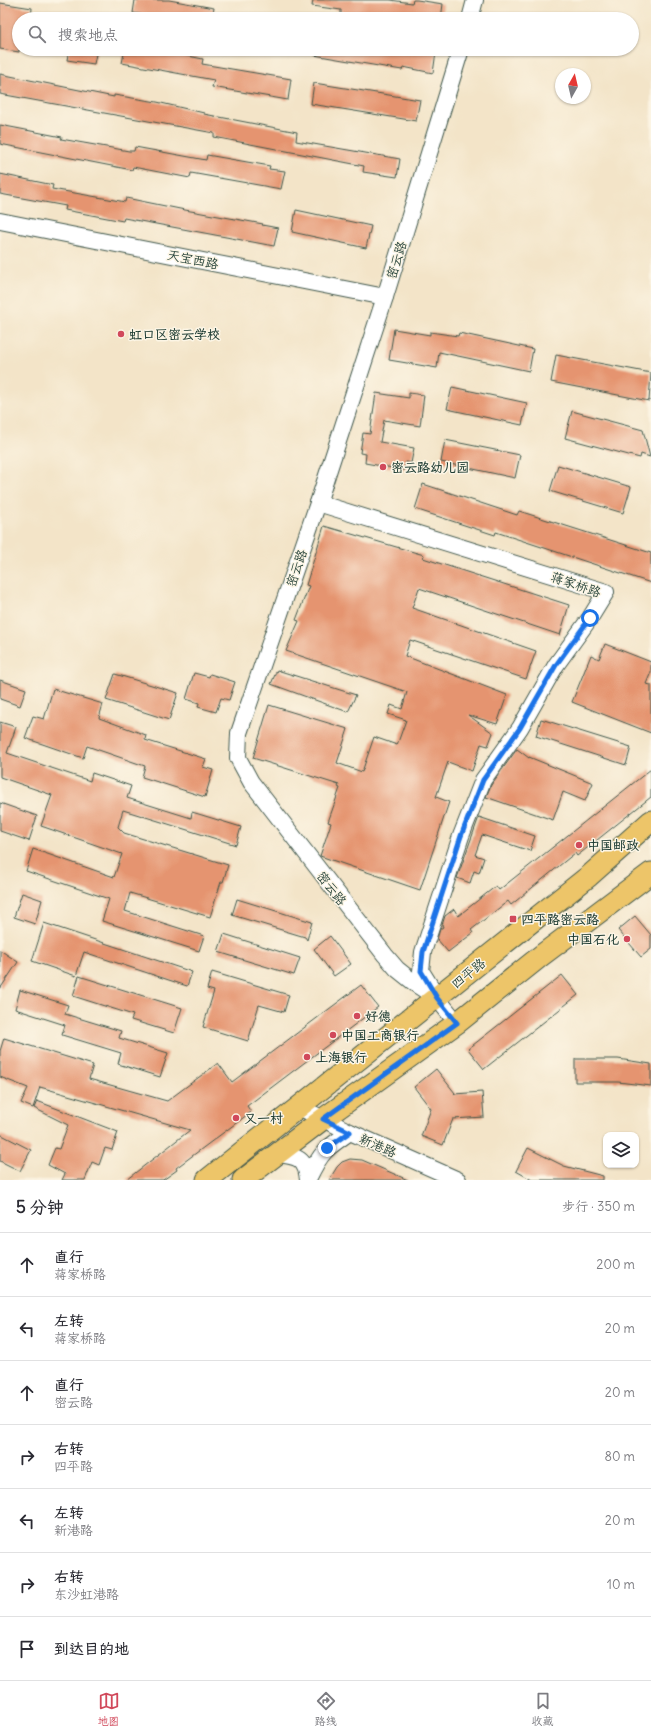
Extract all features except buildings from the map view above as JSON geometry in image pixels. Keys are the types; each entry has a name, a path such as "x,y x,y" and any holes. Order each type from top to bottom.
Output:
{"main road":[{"name":"四平路","path":"207,1180 589,876 651,821"},
{"path":"589,876 651,837"},
{"path":"619,898 637,871 651,858"},
{"path":"242,1180 323,1119 457,1023 542,955 651,873"}],"street":[{"path":"472,12 475,0"},
{"name":"密云路","path":"457,1023 437,998 417,986 385,955 251,782 238,758 239,733 318,504 385,297 459,56"},
{"name":"天宝西路","path":"0,221 385,297"},
{"name":"蒋家桥路","path":"318,504 606,592 590,618 556,665 520,728 483,780 461,836 423,952 421,971 437,998"},
{"name":"新港路","path":"298,1107 458,1180"},
{"path":"308,1180 315,1164 327,1148 350,1132"},
{"path":"277,1154 296,1157 303,1162 307,1169 308,1180"}],"place":[{"name":"虹口区密云学校","path":"121,334"},
{"name":"密云路幼儿园","path":"383,467"},
{"name":"中国邮政","path":"579,845"},
{"name":"四平路密云路","path":"513,919"},
{"name":"中国石化","path":"627,939"},
{"name":"好德","path":"357,1016"},
{"name":"中国工商银行","path":"333,1035"},
{"name":"上海银行","path":"307,1057"},
{"name":"又一村","path":"236,1118"}],"route":[{"path":"327,1148 350,1132 323,1119 457,1023 437,998 421,971 423,952 461,836 483,780 520,728 556,665 590,618"}]}
